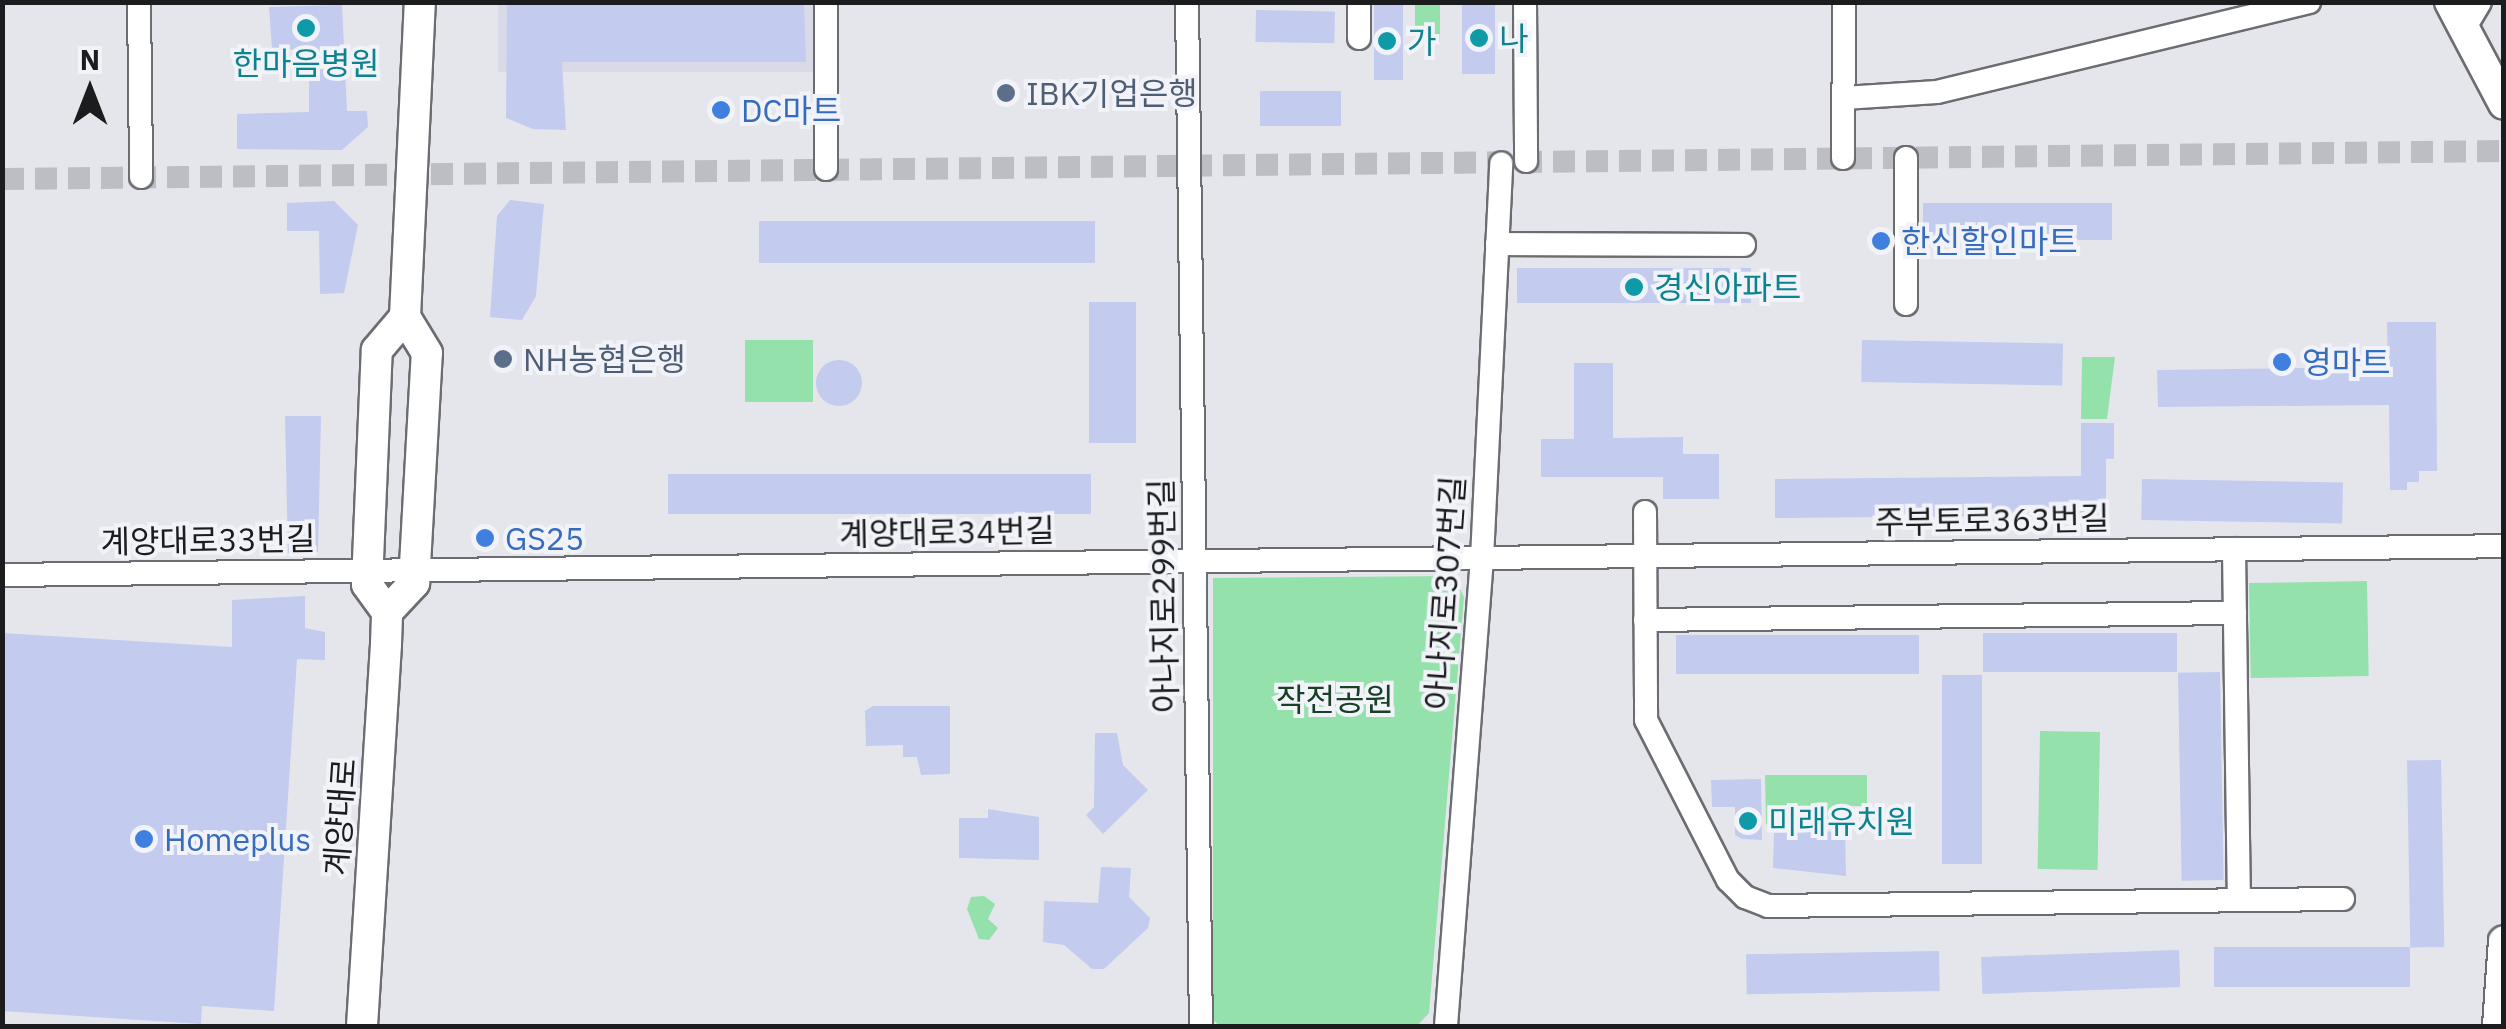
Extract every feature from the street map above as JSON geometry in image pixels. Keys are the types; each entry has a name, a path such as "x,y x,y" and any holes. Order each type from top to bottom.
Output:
{"main road":[{"path":"387,612 414,583 427,353 405,317 420,2"},
{"path":"2457,16 2504,104"},
{"name":"계양대로","path":"362,1026 387,612 366,584 377,350 405,317"},
{"path":"2498,1026 2504,941"}],"street":[{"path":"140,2 141,177"},
{"path":"826,2 826,169"},
{"name":"아나지로299번길","path":"1188,2 1200,1026"},
{"path":"1359,2 1359,38"},
{"path":"1525,2 1526,162"},
{"path":"1843,158 1844,2"},
{"path":"1844,98 1937,92 2309,2"},
{"path":"2457,16 2480,2"},
{"path":"1906,158 1906,304"},
{"name":"아나지로307번길","path":"1446,1026 1482,558 1501,163"},
{"path":"1497,244 1744,245"},
{"path":"1646,512 1646,720 1728,880 1745,897 1768,906 2343,899"},
{"name":"주부토로363번길","path":"1482,558 2504,546"},
{"path":"2234,549 2240,900"},
{"name":"계양대로34번길","path":"414,571 1482,558"},
{"name":"계양대로33번길","path":"2,575 414,571"},
{"path":"1644,620 2235,613"}],"shaded area":[{"path":"498,3 814,3 814,72 498,72"}],"green space":[{"path":"1415,3 1440,3 1440,42 1415,42"},
{"path":"745,340 813,340 813,402 745,402"},
{"path":"2082,357 2115,357 2107,419 2081,419"},
{"name":"작전공원","path":"1454,576 1464,597 1429,1013 1417,1026 1220,1026 1213,1020 1213,578"},
{"path":"2367,581 2369,676 2251,678 2249,583"},
{"path":"2040,731 2100,732 2098,870 2038,869"},
{"path":"1765,775 1867,775 1867,806 1840,806 1840,823 1766,824"},
{"path":"984,896 995,904 988,919 998,928 989,940 979,939 967,909 971,897"}],"building":[{"path":"507,2 804,3 806,62 562,62 566,130 533,129 506,118"},
{"name":"가","path":"1374,2 1403,2 1403,80 1374,80"},
{"name":"나","path":"1462,2 1495,2 1495,74 1462,74"},
{"path":"342,5 347,111 367,111 368,127 342,150 237,149 237,114 309,112 309,50 272,49 269,7"},
{"path":"1256,10 1335,11 1334,43 1255,42"},
{"path":"1260,91 1341,91 1341,126 1260,126"},
{"path":"510,200 544,204 536,296 522,320 490,317 497,216"},
{"path":"334,201 358,225 344,293 320,294 319,231 287,231 287,203"},
{"path":"1923,203 2112,203 2112,240 1923,240"},
{"path":"759,221 1095,221 1095,263 759,263"},
{"name":"경신아파트","path":"1517,268 1751,268 1751,303 1517,303"},
{"path":"1089,302 1136,302 1136,443 1089,443"},
{"path":"2387,322 2436,322 2437,471 2419,471 2419,482 2407,482 2407,490 2390,490 2389,405 2158,407 2157,370 2388,367"},
{"path":"1862,340 2063,344 2062,386 1861,382"},
{"path":"839,360 855,367 862,383 855,399 839,406 823,399 816,383 823,367"},
{"path":"1574,363 1613,363 1613,438 1683,437 1683,454 1719,454 1719,499 1663,499 1663,477 1541,477 1541,439 1574,439"},
{"path":"285,416 321,416 318,552 288,553"},
{"path":"2081,423 2114,423 2114,459 2106,459 2106,515 1775,518 1775,479 2081,476"},
{"path":"668,474 1091,474 1091,514 668,514"},
{"path":"2142,479 2343,483 2342,524 2141,520"},
{"name":"Homeplus","path":"305,596 305,628 325,632 325,660 297,659 274,1011 202,1006 201,1024 2,1011 2,633 232,647 232,600"},
{"path":"1983,633 2177,633 2177,672 1983,672"},
{"path":"1676,635 1919,635 1919,674 1676,674"},
{"path":"2220,672 2224,880 2182,881 2178,673"},
{"path":"1942,675 1982,675 1982,864 1942,864"},
{"path":"873,706 950,706 950,774 921,775 917,757 903,757 903,745 866,746 865,711"},
{"path":"1095,733 1117,733 1123,765 1148,790 1103,834 1086,815 1094,807"},
{"path":"2441,760 2444,947 2410,948 2407,761"},
{"name":"미래유치원","path":"1761,779 1762,840 1742,839 1735,835 1735,807 1712,807 1711,780"},
{"path":"988,809 1039,817 1039,860 959,858 959,818 988,818"},
{"path":"1845,831 1846,876 1773,868 1774,833"},
{"path":"1101,867 1131,868 1129,897 1150,918 1148,928 1104,969 1092,969 1064,945 1043,942 1044,901 1098,903"},
{"path":"2214,947 2410,947 2410,987 2214,987"},
{"path":"2179,950 2180,987 1982,994 1981,957"},
{"path":"1939,951 1940,991 1747,994 1746,954"}],"tunnel":[{"path":"2,179 2504,151"}],"place":[{"name":"한마음병원","path":"306,28"},
{"name":"나","path":"1479,38"},
{"name":"가","path":"1387,41"},
{"name":"IBK기업은행","path":"1006,93"},
{"name":"DC마트","path":"721,110"},
{"name":"한신할인마트","path":"1881,241"},
{"name":"경신아파트","path":"1634,287"},
{"name":"NH농협은행","path":"503,359"},
{"name":"영마트","path":"2282,362"},
{"name":"GS25","path":"485,538"},
{"name":"미래유치원","path":"1748,821"},
{"name":"Homeplus","path":"144,839"}]}
